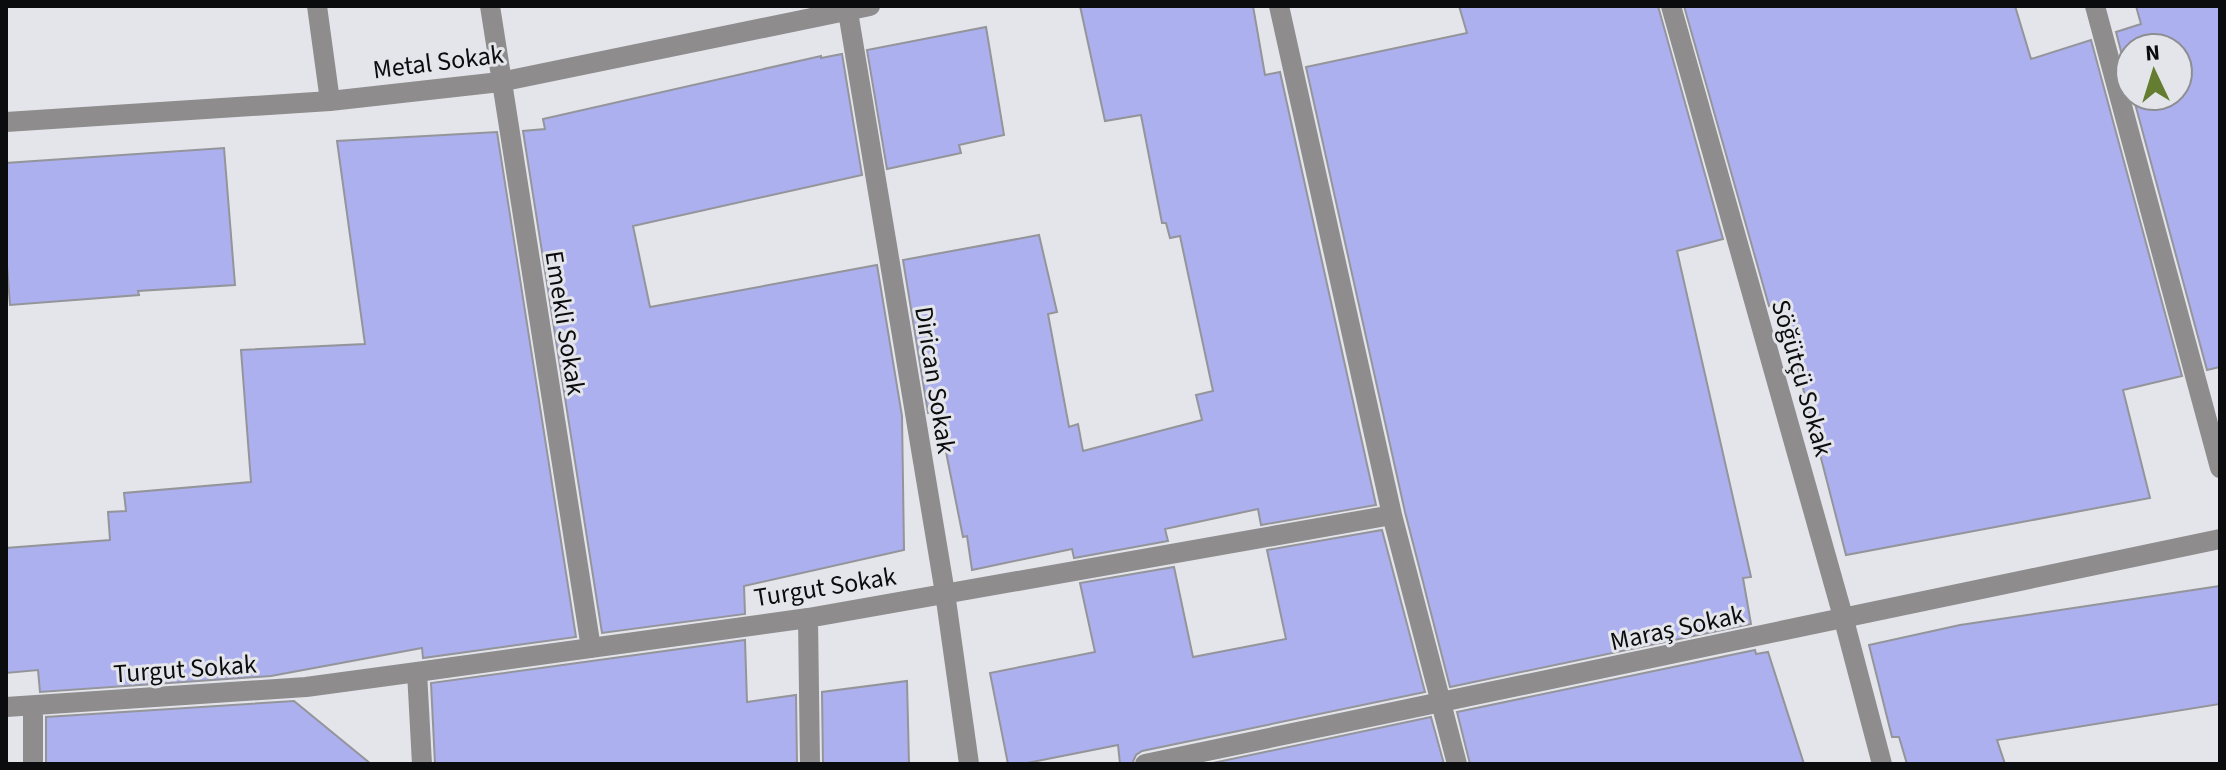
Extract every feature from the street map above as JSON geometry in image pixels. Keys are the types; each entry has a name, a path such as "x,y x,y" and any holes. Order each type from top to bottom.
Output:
{"street":[{"path":"317,6 330,101"},
{"name":"Emekli Sokak","path":"490,6 591,648"},
{"name":"Metal Sokak","path":"6,122 330,101 500,82 847,8 870,6"},
{"path":"1279,6 1392,515 1457,764"},
{"name":"Söğütçü Sokak","path":"1671,6 1882,764"},
{"path":"2095,6 2220,468"},
{"name":"Dirican Sokak","path":"847,8 945,593 969,764"},
{"name":"Turgut Sokak","path":"6,707 306,687 808,618 1392,515"},
{"name":"Maraş Sokak","path":"1145,764 2220,539"},
{"path":"808,618 810,764"},
{"path":"417,672 422,764"},
{"path":"33,706 33,764"}],"building":[{"path":"1080,6 1253,6 1265,75 1280,72 1376,505 1261,525 1258,509 1165,529 1168,541 1074,558 1072,549 972,570 938,412 928,413 903,260 1039,235 1057,312 1048,314 1069,427 1078,424 1083,451 1202,420 1196,395 1213,391 1180,236 1170,238 1166,223 1162,223 1141,115 1105,121"},
{"path":"1459,6 1658,6 1723,239 1677,251 1751,577 1743,578 1751,624 1450,687 1405,512 1306,67 1467,33"},
{"path":"1684,6 2015,6 2031,59 2091,40 2182,376 2123,390 2150,498 1846,555 1781,303 1769,306"},
{"path":"2136,6 2220,6 2220,367 2207,370 2137,112 2194,112 2194,32 2116,32 2141,24"},
{"path":"986,27 1004,135 959,145 961,153 887,169 867,50"},
{"path":"842,54 862,175 633,226 650,307 877,265 902,416 904,550 744,586 745,614 602,633 523,131 545,129 543,119 821,56"},
{"path":"497,132 576,637 423,658 422,648 271,676 40,692 38,670 6,673 6,548 110,540 108,512 126,511 124,493 251,482 241,350 365,344 337,141"},
{"path":"224,148 235,285 138,291 139,295 10,305 6,252 6,163"},
{"path":"1382,530 1425,692 1142,751 1132,764 1120,764 1118,745 1008,764 990,673 1095,652 1080,583 1174,567 1193,657 1286,639 1267,550"},
{"path":"2220,586 2220,704 1997,740 2005,764 1907,764 1899,737 1892,737 1869,645 1960,625"},
{"path":"745,640 747,702 796,695 797,764 435,764 431,683"},
{"path":"1755,650 1756,654 1768,652 1804,764 1470,764 1457,712"},
{"path":"907,681 909,764 823,764 822,692"},
{"path":"294,701 371,764 46,764 46,717"},
{"path":"1431,717 1444,764 1208,764"}]}
